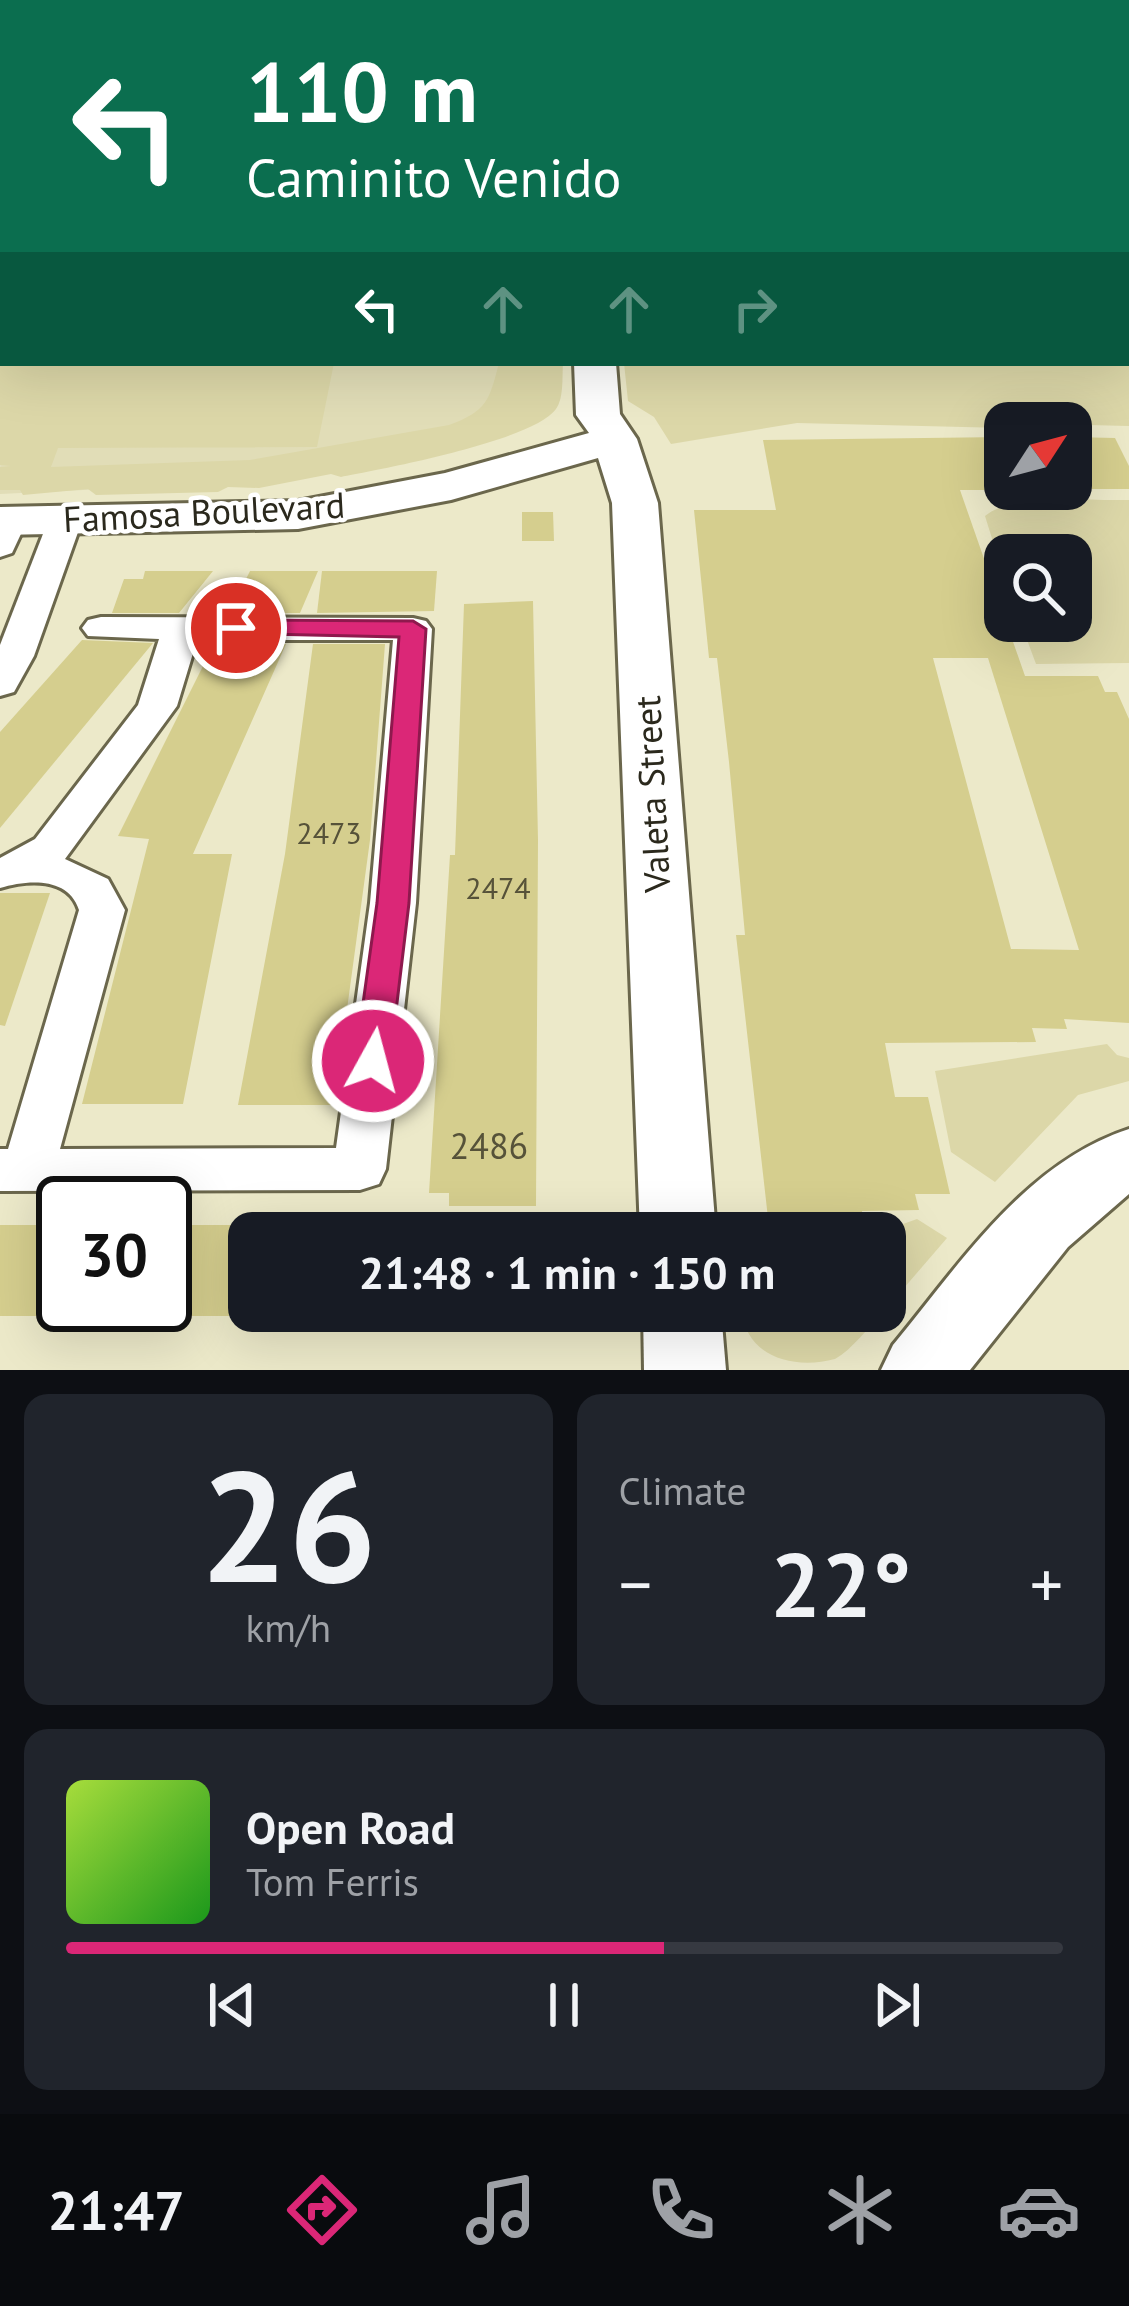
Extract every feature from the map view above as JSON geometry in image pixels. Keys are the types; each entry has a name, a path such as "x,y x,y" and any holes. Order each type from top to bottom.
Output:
{"street":[{"name":"Valeta Street","path":"595,366 598,415 615,439 637,531 677,1212"},
{"name":"Famosa Boulevard","path":"3,529 64,521 298,515 451,486 615,439"},
{"path":"0,684 64,521"},
{"path":"14,868 88,884 99,897 101,910 14,1170 360,1169 393,903 413,629 101,628"},
{"path":"14,868 50,849 147,722 164,689 181,629"},
{"path":"922,1370 1056,1209 1129,1157"},
{"path":"683,1332 686,1370"}],"shaded area":[{"path":"0,366 333,366 317,447 58,448 51,467 250,460 449,425 484,403 498,366 563,366 559,404 542,421 456,452 341,477 331,474 218,492 96,495 88,489 23,495 20,490 0,490 0,467 11,466 0,465"},
{"path":"1,366 552,366 548,414 291,480 0,494"},
{"path":"624,366 1129,366 1129,426 1092,425 1092,402 984,402 984,427 797,423 671,444 654,417 628,401"},
{"path":"1092,499 1129,500 1129,663 1036,664 1028,642 1092,642 1092,534 991,534 985,516 995,510 1092,510"},
{"path":"1107,1044 1117,1055 1129,1058 1129,1081 1078,1095 995,1182 951,1152 935,1071"},
{"path":"917,1219 947,1238 906,1286 906,1223"},
{"path":"748,1332 864,1332 835,1359 804,1363 775,1356"}],"building":[{"path":"984,437 984,490 960,490 984,559 984,642 1013,642 1025,676 1098,676 1105,692 1117,692 1129,719 1129,1023 1064,1019 1067,1029 1032,1028 1036,1042 885,1043 895,1097 928,1097 950,1194 915,1194 919,1210 767,1212 736,935 745,935 729,762 717,658 709,658 694,510 776,510 763,440","holes":["933,658 988,658 1079,950 1011,949"]},
{"path":"1092,437 1115,438 1129,466 1129,489 1092,489"},
{"path":"522,512 553,512 554,541 522,541"},
{"path":"145,571 213,571 179,613 112,613 124,579 143,579"},
{"path":"250,571 318,571 300,613 229,613"},
{"path":"322,571 437,571 434,611 317,613"},
{"path":"533,601 538,840 536,1206 449,1206 449,1193 429,1193 450,855 455,855 464,604"},
{"path":"82,640 153,643 0,828 0,732"},
{"path":"214,644 286,644 193,854 232,854 183,1104 82,1104 149,839 118,836"},
{"path":"313,644 385,644 370,840 334,1105 238,1105 285,854"},
{"path":"0,893 50,893 5,1026 0,1025"},
{"path":"0,1225 36,1225 36,1316 0,1316"},
{"path":"192,1225 228,1225 228,1316 192,1316"}],"route":[{"path":"236,628 413,629 393,903 373,1061"}]}
